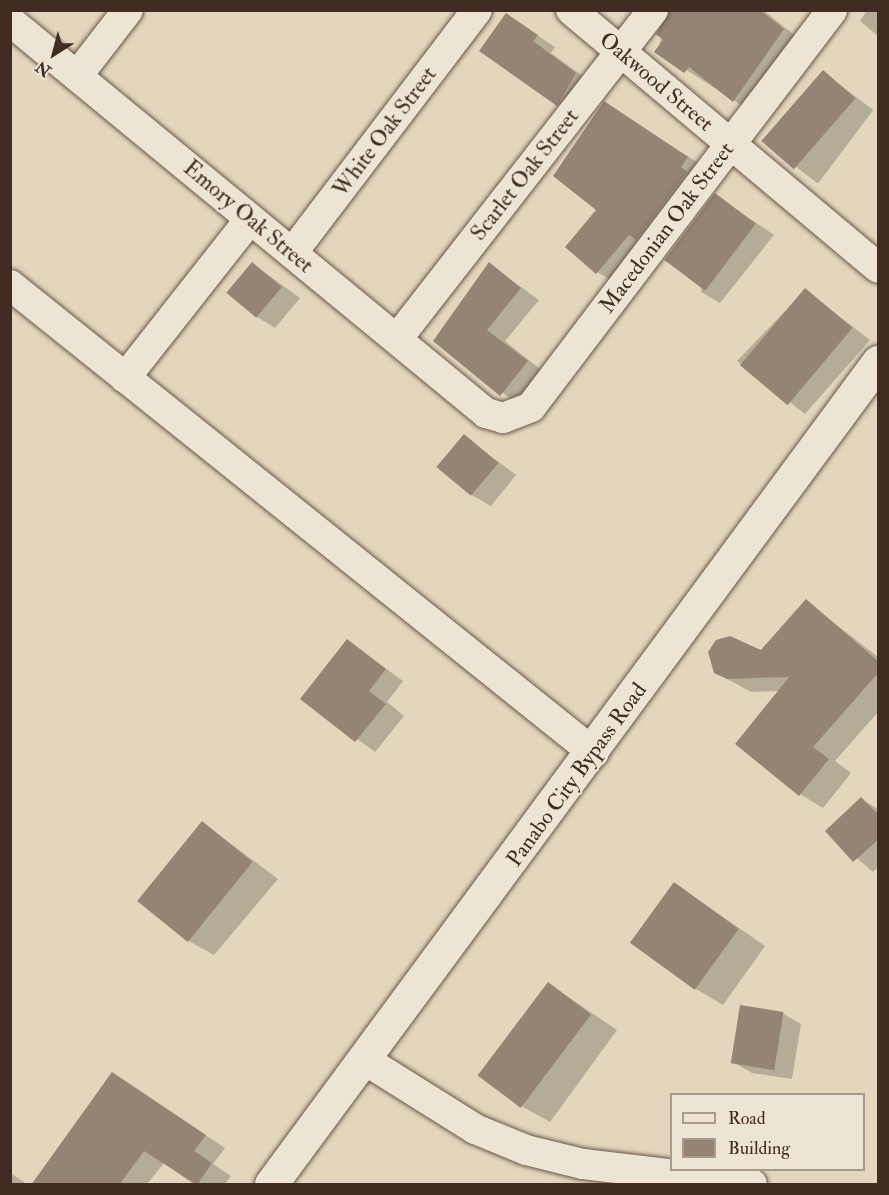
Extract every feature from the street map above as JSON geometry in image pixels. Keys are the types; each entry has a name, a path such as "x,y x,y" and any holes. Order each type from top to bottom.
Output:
{"main road":[{"name":"Panabo City Bypass Road","path":"271,1185 594,753 879,362"}],"street":[{"path":"77,76 128,10"},
{"name":"White Oak Street","path":"292,253 477,10"},
{"name":"Oakwood Street","path":"571,10 879,268"},
{"name":"Scarlet Oak Street","path":"397,339 653,10"},
{"name":"Macedonian Oak Street","path":"486,413 516,417 531,407 832,10"},
{"name":"Emory Oak Street","path":"10,21 486,413"},
{"path":"125,378 250,219"},
{"path":"10,285 594,753"},
{"path":"365,1060 475,1129 526,1150 583,1164 752,1185"}],"building":[{"path":"670,10 760,10 784,29 733,102 689,67 684,73 654,52 663,40 656,34"},
{"path":"506,13 538,35 533,41 576,73 557,106 479,51"},
{"path":"823,70 855,98 794,169 761,141"},
{"path":"604,101 688,157 681,167 687,172 636,240 629,235 596,274 565,247 596,210 553,176"},
{"path":"715,193 756,224 705,291 664,260"},
{"path":"252,262 282,287 256,318 226,293"},
{"path":"489,262 521,288 487,330 528,361 500,396 433,341"},
{"path":"805,288 852,328 788,405 740,365"},
{"path":"464,434 498,463 471,496 436,467"},
{"path":"806,599 879,662 879,672 813,747 829,759 799,796 735,744 789,677 727,679 714,673 708,652 716,640 730,636 761,650"},
{"path":"347,639 386,669 369,691 386,704 355,742 300,699"},
{"path":"861,797 879,815 879,839 853,862 825,831"},
{"path":"202,821 253,862 188,942 137,901"},
{"path":"674,882 739,929 695,990 630,943"},
{"path":"548,982 591,1014 521,1108 478,1075"},
{"path":"740,1005 783,1012 774,1070 731,1063"},
{"path":"112,1072 206,1135 194,1151 212,1163 197,1185 144,1151 119,1185 31,1185"}]}
